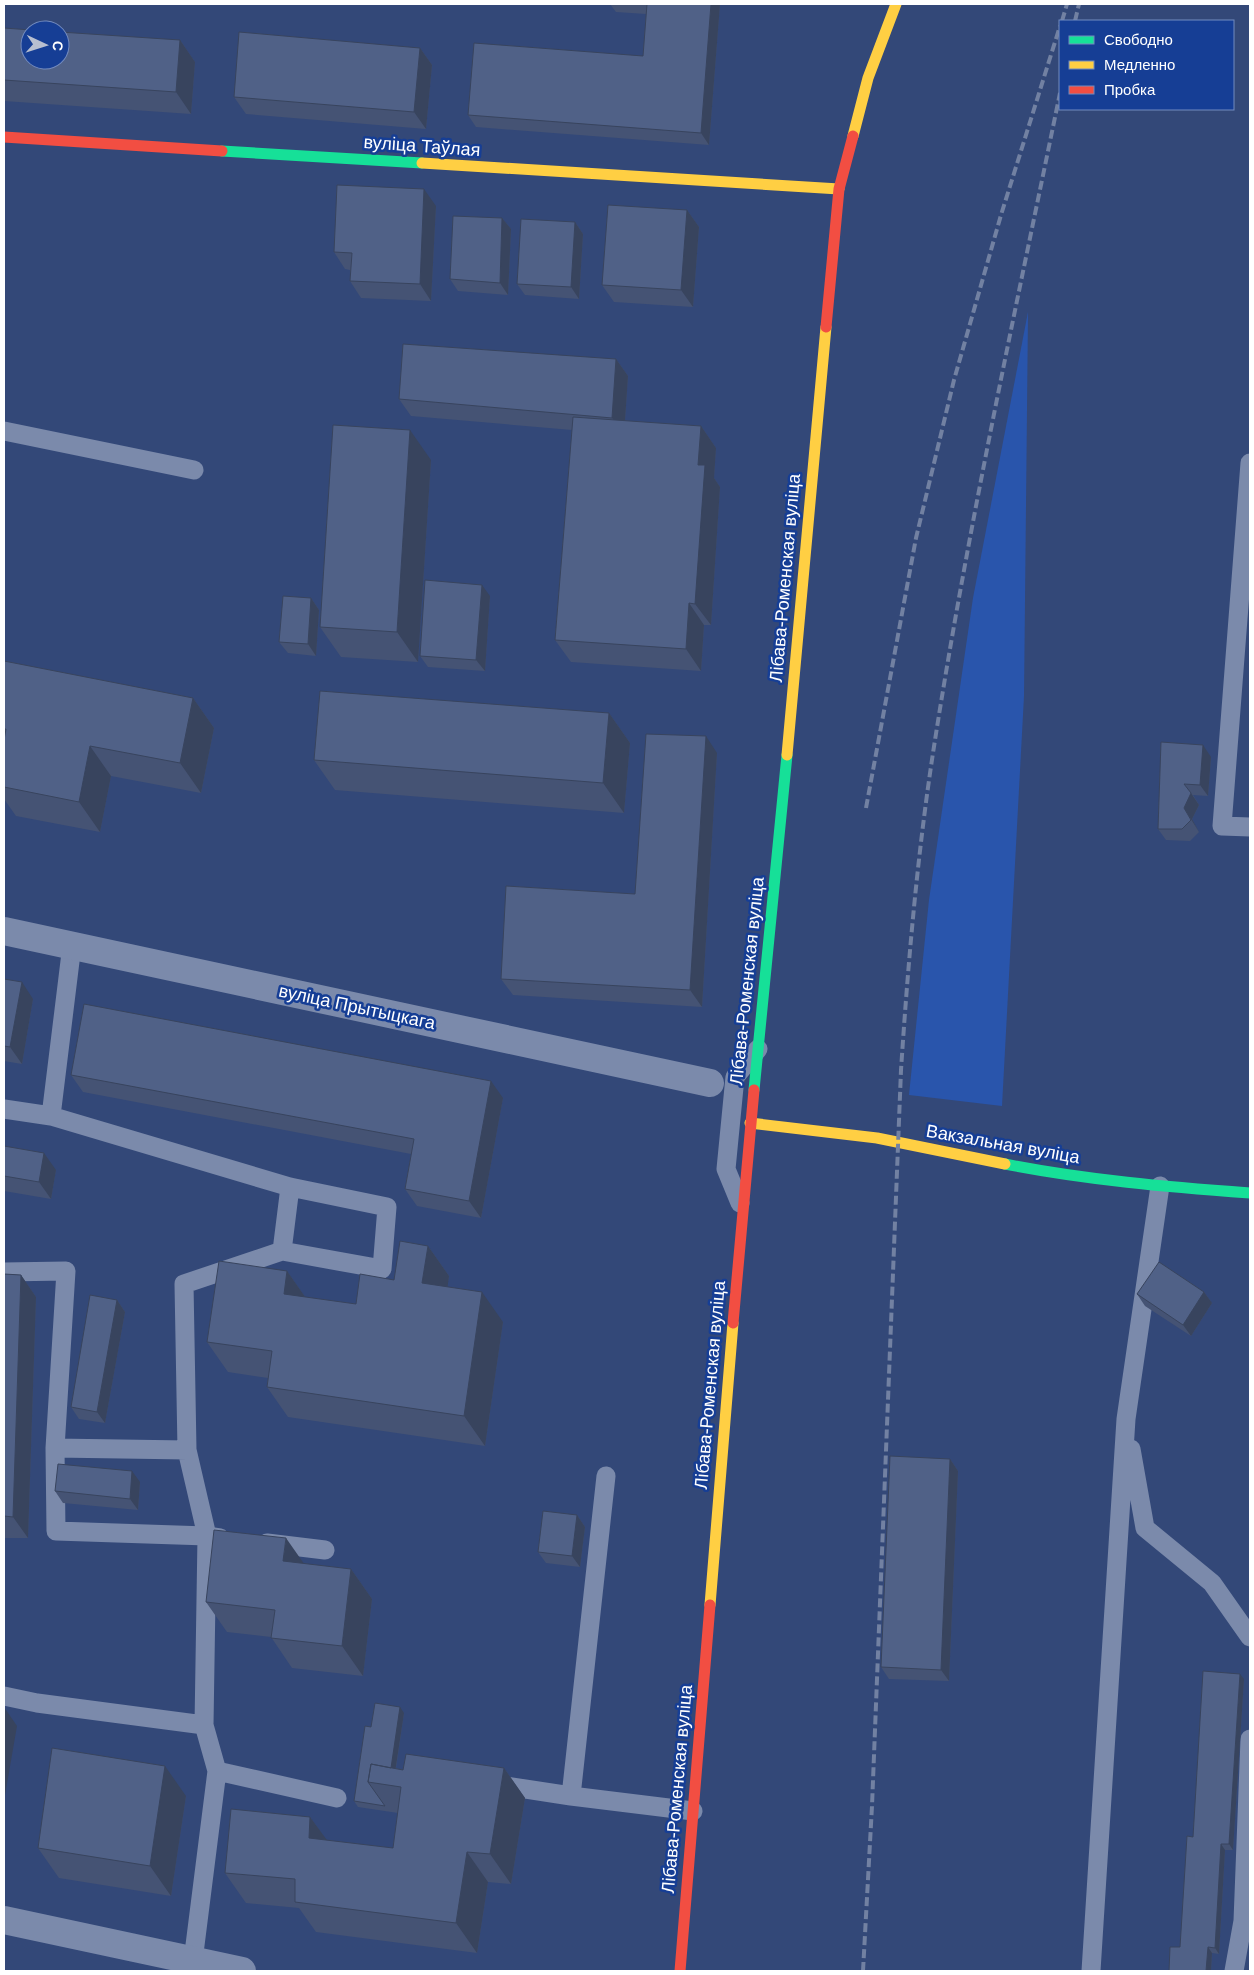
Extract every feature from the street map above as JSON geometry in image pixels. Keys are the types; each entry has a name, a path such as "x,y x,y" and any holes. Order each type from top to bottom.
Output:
{"main road":[{"name":"Лібава-Роменская вуліца","path":"680,1971 742,1209 769,948 839,190 868,78 896,4"},
{"name":"вуліца Таўлая","path":"4,137 839,190"},
{"name":"Вакзальная вуліца","path":"750,1123 877,1138 1030,1169 1160,1186 1250,1193"}],"street":[{"name":"вуліца Прытыцкага","path":"4,932 72,945 578,1056 710,1083"},
{"path":"4,1920 242,1971"}],"lane":[{"path":"4,431 194,470"},
{"path":"1250,463 1222,826 1250,827"},
{"path":"51,1116 72,945"},
{"path":"742,1209 726,1169 735,1077 758,1049"},
{"path":"4,1109 51,1116 290,1187 387,1207 382,1268 282,1251 184,1284 187,1450 207,1536 204,1725 217,1771 193,1961"},
{"path":"1091,1971 1126,1419 1160,1186"},
{"path":"282,1251 290,1187"},
{"path":"4,1272 66,1271 56,1448 56,1531 207,1536 324,1550"},
{"path":"1126,1419 1145,1528 1212,1583 1250,1637"},
{"path":"56,1448 187,1450"},
{"path":"571,1796 606,1476"},
{"path":"4,1696 36,1703 204,1725"},
{"path":"1234,1971 1243,1922 1250,1739"},
{"path":"217,1771 337,1798"},
{"path":"472,1781 571,1796 693,1811"}],"shaded area":[{"path":"1028,312 1024,696 1002,1106 909,1095 929,900 973,598"}],"building":[{"path":"647,4 711,4 701,133 468,115 474,43 643,56"},
{"path":"4,28 20,29 20,70 70,70 70,33 180,40 176,92 4,80"},
{"path":"239,32 420,48 414,112 234,97"},
{"path":"337,185 424,189 420,284 350,281 352,253 334,252"},
{"path":"608,205 687,210 681,290 602,285"},
{"path":"453,216 502,218 500,283 450,279"},
{"path":"521,219 575,222 571,287 517,284"},
{"path":"403,344 616,359 612,418 399,399"},
{"path":"573,417 701,426 698,465 705,465 695,604 689,603 686,649 555,640"},
{"path":"333,425 410,430 397,632 320,627"},
{"path":"425,580 482,585 476,660 420,656"},
{"path":"283,596 311,598 308,644 279,642"},
{"path":"4,661 193,698 180,763 90,746 79,802 4,787 4,740 6,729 4,729"},
{"path":"320,691 609,713 603,783 314,760"},
{"path":"646,734 706,736 690,990 501,979 506,886 635,894"},
{"path":"1161,742 1203,745 1200,785 1184,784 1191,793 1184,808 1191,820 1182,829 1158,829"},
{"path":"4,979 22,982 10,1047 4,1046"},
{"path":"84,1004 491,1081 469,1201 405,1189 414,1139 71,1075"},
{"path":"4,1146 44,1153 39,1182 4,1176"},
{"path":"400,1241 428,1246 422,1283 482,1292 464,1416 267,1387 272,1351 207,1342 219,1261 287,1271 284,1294 356,1304 360,1274 394,1280"},
{"path":"1159,1262 1204,1292 1183,1325 1137,1294"},
{"path":"4,1274 21,1275 13,1517 4,1516"},
{"path":"90,1295 117,1300 97,1412 71,1407"},
{"path":"890,1456 950,1459 941,1670 881,1667"},
{"path":"58,1464 132,1471 130,1499 55,1491"},
{"path":"543,1511 577,1515 572,1556 538,1552"},
{"path":"214,1530 286,1538 283,1561 351,1569 342,1646 271,1638 275,1610 206,1602"},
{"path":"1203,1671 1240,1674 1229,1844 1221,1844 1215,1948 1208,1947 1206,1971 1169,1971 1170,1947 1180,1947 1187,1836 1193,1837"},
{"path":"375,1703 400,1707 391,1768 371,1764 368,1782 385,1806 354,1801 365,1726 371,1727"},
{"path":"52,1748 165,1766 150,1866 38,1848"},
{"path":"406,1754 504,1768 490,1854 467,1852 456,1923 295,1902 295,1879 225,1873 231,1809 310,1817 309,1838 393,1848 401,1787 368,1782 371,1764 403,1770"}],"railway":[{"path":"1062,20 1067,4"},
{"path":"1075,20 1079,4"},
{"path":"866,808 916,538 954,380 1001,215 1059,29"},
{"path":"863,1971 872,1806 901,1070 918,871 927,792 961,587 992,422 1059,98"}],"traffic: fast":[{"path":"222,151 422,163"},
{"path":"754,1090 787,755"},
{"path":"1005,1164 1096,1179 1250,1193"}],"traffic: slow":[{"path":"853,136 868,78 896,4"},
{"path":"422,163 839,189"},
{"path":"787,755 826,327"},
{"path":"750,1123 877,1138 1005,1164"},
{"path":"710,1605 733,1323"}],"traffic: jam":[{"path":"826,327 839,189 853,136"},
{"path":"4,137 222,151"},
{"path":"733,1323 754,1090"},
{"path":"680,1971 710,1605"}]}
